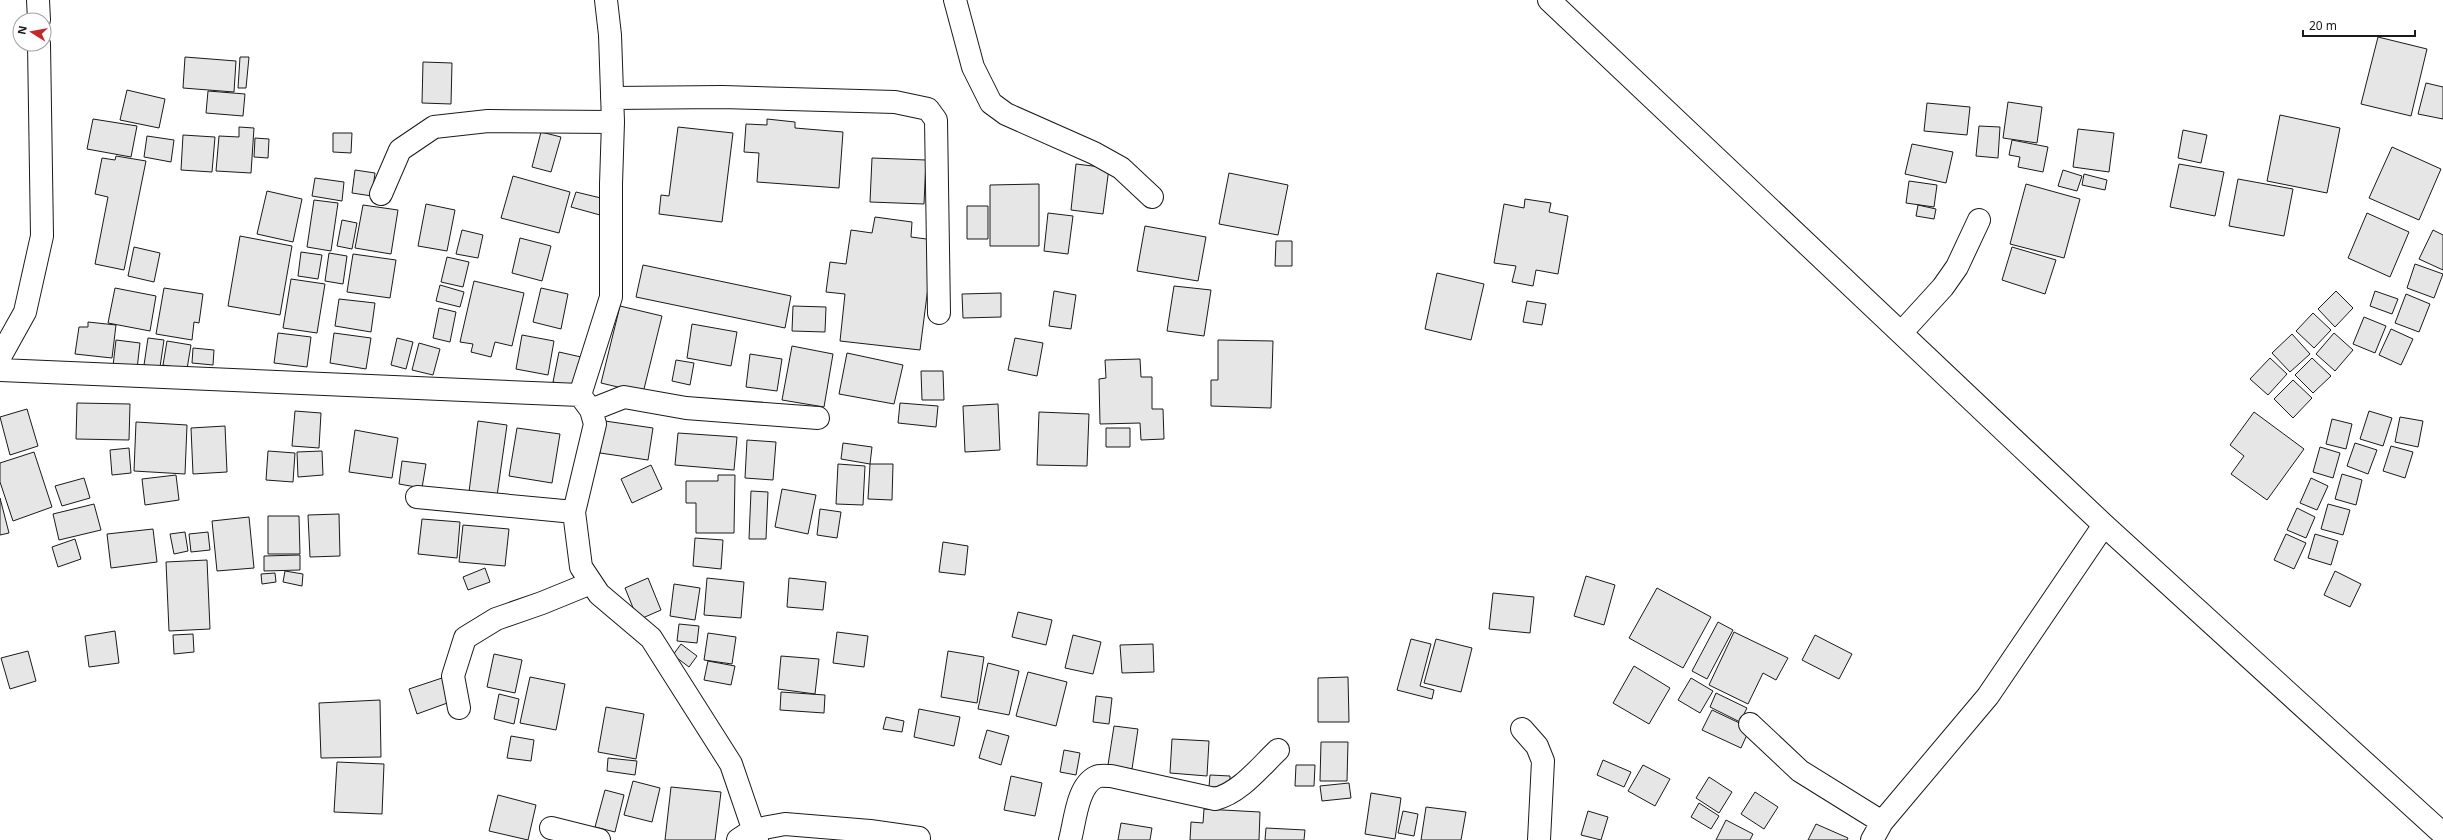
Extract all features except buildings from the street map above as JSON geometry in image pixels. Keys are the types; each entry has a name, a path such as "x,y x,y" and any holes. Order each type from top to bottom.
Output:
{"street":[{"path":"38,0 39,12"},
{"path":"606,0 610,35 613,122 611,184 611,297 586,403 595,424 574,512 581,567 599,594 651,638 731,764 749,837 785,824 870,831 919,838"},
{"path":"955,0 973,66 991,103 1006,114 1094,153 1121,168 1152,197"},
{"path":"1549,0 2104,526 2443,834"},
{"path":"0,357 25,312 42,236 39,52"},
{"path":"612,98 723,97 896,102 928,109 936,120 939,313"},
{"path":"381,194 400,150 434,127 488,121 613,122"},
{"path":"1901,333 1943,287 1957,267 1979,220"},
{"path":"0,370 586,403 624,397 686,408 818,418"},
{"path":"417,497 574,512"},
{"path":"1750,724 1800,772 1877,831 1988,696 2104,526"},
{"path":"459,708 453,676 466,638 496,619 591,583"},
{"path":"1522,729 1537,746 1543,761 1539,840"},
{"path":"1070,840 1081,796 1089,782 1097,776 1112,776 1215,799 1223,797 1241,784 1278,750"},
{"path":"551,828 599,840"}]}
